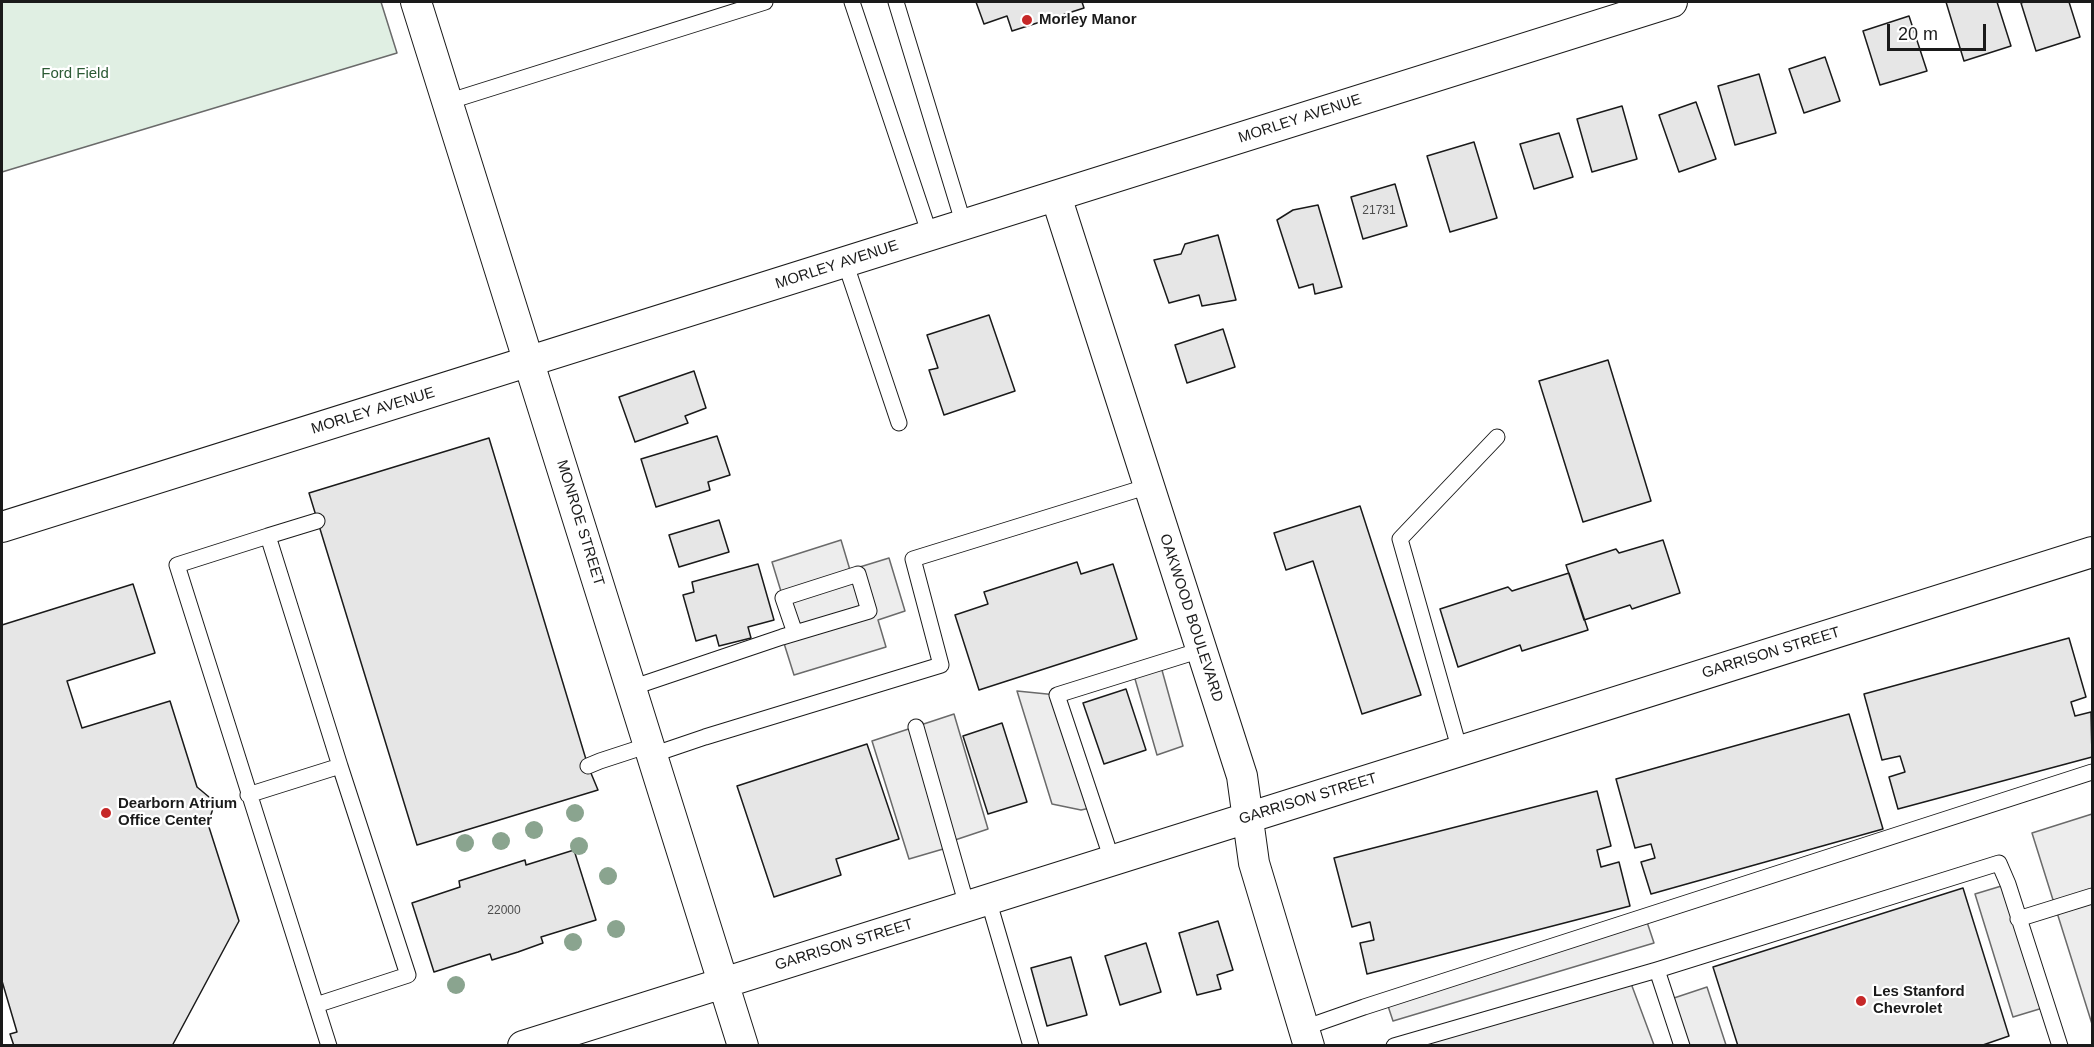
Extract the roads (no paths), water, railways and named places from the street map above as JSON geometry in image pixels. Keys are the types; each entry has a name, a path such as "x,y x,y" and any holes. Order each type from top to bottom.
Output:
{"street":[{"name":"MONROE STREET","path":"416,2 743,1046"},
{"name":"MORLEY AVENUE","path":"2,527 1672,2"},
{"name":"OAKWOOD BOULEVARD","path":"1056,196 1242,776 1254,863 1307,1037"},
{"name":"GARRISON STREET","path":"523,1046 2092,552"}],"lane":[{"path":"447,102 765,2"},
{"path":"852,2 930,235"},
{"path":"896,2 964,225"},
{"path":"845,262 899,423"},
{"path":"1460,751 1400,539 1497,437"},
{"path":"588,766 705,737 940,665 913,559 1149,486"},
{"path":"317,521 177,565 329,1046"},
{"path":"268,536 408,975 316,1005"},
{"path":"632,688 795,633 869,611 858,574 783,598 795,633"},
{"path":"1112,860 1057,695 1201,650"},
{"path":"916,727 977,903 1031,1046"},
{"path":"248,795 340,766"},
{"path":"1307,1037 1364,1007 2092,772"},
{"path":"1394,1046 1657,970 1999,863 2008,884 2060,1046"},
{"path":"2018,919 2092,896"},
{"path":"1657,970 1682,1046"}],"place":[{"name":"Morley Manor","path":"1027,20"},
{"name":"Dearborn Atrium Office Center","path":"106,813"},
{"name":"Les Stanford Chevrolet","path":"1861,1001"}],"park label":[{"name":"Ford Field","path":"75,74"}]}
